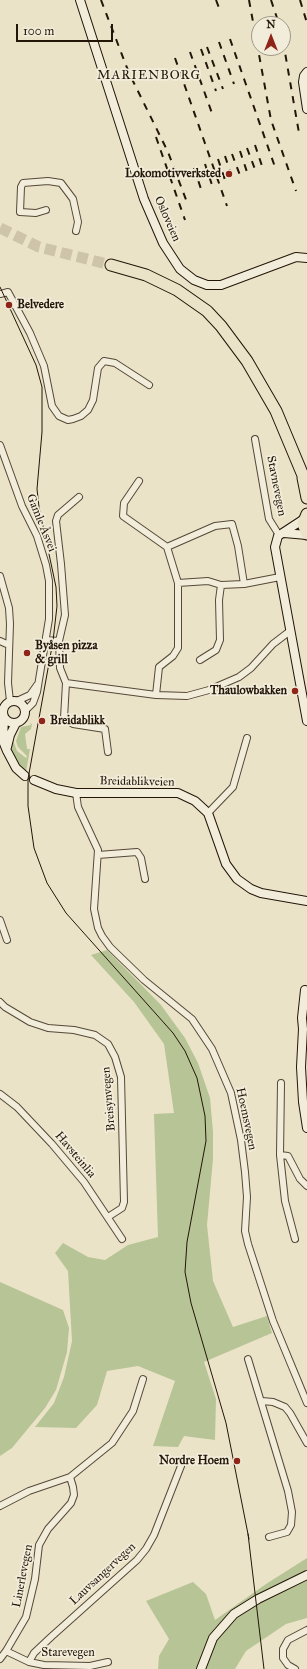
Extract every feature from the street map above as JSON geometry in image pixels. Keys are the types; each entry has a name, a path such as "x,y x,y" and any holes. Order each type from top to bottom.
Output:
{"highway":[{"path":"111,265 146,275 177,290 207,311 221,326 247,361 269,398 287,435 305,480 307,498"},
{"path":"306,514 304,528 307,534"}],"street":[{"name":"Osloveien","path":"80,0 144,199 163,244 180,269 194,280 207,284 222,285 296,257 307,258"},
{"path":"307,72 304,76 303,82 307,109"},
{"path":"46,210 36,213 20,212 21,185 26,182 37,186 48,181 61,183 71,196 78,222 76,231"},
{"path":"0,294 8,292 30,333 44,366 52,406 59,416 68,420 73,419 81,416 88,410 93,400 98,368 104,361 115,362 149,385"},
{"name":"Stavnevegen","path":"255,439 269,519 282,534 307,534"},
{"name":"Gamle Åsvei","path":"0,445 22,506 37,536 46,565 50,598 46,640 35,698 25,711"},
{"path":"140,481 124,503 124,516 167,547 178,583 178,648 173,656 160,667 156,695"},
{"path":"79,497 58,515 56,521 65,615 59,641 60,668 66,684 64,718 73,724 105,729 108,752"},
{"name":"Stavnevegen","path":"282,534 306,514"},
{"path":"167,547 215,526 232,524 238,546 244,584"},
{"path":"282,534 275,541 274,547 307,721"},
{"path":"0,576 8,608 10,645 8,703 3,711 3,741 16,768 25,776"},
{"path":"178,583 208,580 221,585 244,584 280,577"},
{"path":"200,660 216,650 220,640 219,600 221,585"},
{"path":"66,684 156,695 187,696 197,694 226,684 251,668 273,644 290,631"},
{"path":"46,640 59,641"},
{"path":"0,641 10,645"},
{"path":"8,703 30,695 38,683"},
{"path":"7,752 10,735 16,723 24,718 25,711 24,706 8,703"},
{"path":"3,716 8,721 16,723"},
{"path":"208,813 233,787 247,738"},
{"name":"Breidablikveien","path":"34,780 56,789 76,792 178,793 195,801 208,813 226,864 237,880 251,889 261,892 307,901"},
{"name":"Hoemsvegen","path":"76,792 78,807 96,843 98,855 94,909 98,928 102,936 110,947 144,980 192,1019 212,1049 231,1093 241,1140 245,1172 245,1225 248,1244 271,1314 307,1403"},
{"path":"98,855 137,852 143,866 145,879"},
{"path":"0,920 7,940"},
{"path":"306,989 302,1018 301,1083 307,1128"},
{"name":"Breisynvegen","path":"0,1002 5,1007 30,1022 48,1028 74,1030 95,1035 108,1044 115,1057 120,1077 124,1202 122,1208 108,1216"},
{"path":"303,1030 307,1019"},
{"path":"281,1083 280,1155 285,1201 295,1239"},
{"name":"Havsteinlia","path":"0,1094 17,1107 52,1144 84,1182 122,1239"},
{"path":"280,1155 288,1156 300,1179 307,1186"},
{"path":"248,1358 288,1491 292,1512 291,1526 287,1532 269,1537"},
{"path":"0,1506 29,1491 70,1477 112,1443 133,1411 143,1379"},
{"path":"262,1401 273,1402 285,1407 307,1443"},
{"name":"Lauvsangervegen","path":"29,1662 34,1653 51,1636 137,1560 146,1549 154,1535 181,1466"},
{"name":"Linerlevegen","path":"0,1659 26,1616 35,1579 39,1545 48,1529 71,1503 74,1491 70,1477"},
{"path":"201,1669 213,1638 234,1614 258,1599 307,1575"},
{"path":"295,1669 288,1665 283,1658 283,1649 288,1640 307,1630"},
{"name":"Starevegen","path":"6,1651 29,1662 44,1665 90,1666 108,1662"}],"green space":[{"path":"30,723 32,724 31,729 25,734 27,749 30,749 26,772 19,767 12,754 11,743 13,740 17,751 26,758 27,756 18,747 16,741 21,727 31,725"},
{"path":"107,950 161,1005 185,1038 198,1063 210,1098 213,1132 213,1159 207,1225 213,1281 233,1327 267,1316 272,1333 204,1362 216,1399 215,1440 184,1436 178,1447 153,1446 175,1381 138,1366 107,1371 97,1405 76,1428 35,1427 54,1403 64,1377 72,1341 68,1271 55,1253 63,1243 88,1257 105,1260 128,1245 158,1237 154,1114 174,1113 164,1044 134,1002 91,955"},
{"path":"0,1282 63,1310 69,1328 67,1352 56,1390 45,1408 12,1448 0,1456"},
{"path":"307,1558 307,1618 286,1624 246,1651 235,1669 158,1669 159,1656 169,1639 146,1601 193,1582 206,1594 215,1620 266,1584"}],"tunnel":[{"path":"0,228 39,247 111,265"}],"tram line":[{"path":"0,287 36,365 42,387 42,432 37,489 39,507 56,587 57,606 53,641 28,779 28,806 34,848 47,883 66,913 173,1033 185,1051 197,1078 205,1116 206,1141 187,1242 185,1272 191,1303 226,1423 249,1539"},
{"path":"248,1534 264,1669"}],"railway":[{"path":"101,0 129,73 168,152 188,205"},
{"path":"216,0 221,13"},
{"path":"249,0 271,120 296,191"},
{"path":"271,0 276,16"},
{"path":"300,0 307,23"},
{"path":"230,39 275,167"},
{"path":"219,42 234,84"},
{"path":"207,47 223,89"},
{"path":"201,49 216,91"},
{"path":"190,52 213,116"},
{"path":"286,56 299,133"},
{"path":"175,58 227,206"},
{"path":"156,137 185,220"},
{"path":"255,145 263,169"},
{"path":"247,148 256,172"},
{"path":"240,151 248,175"},
{"path":"232,154 241,178"},
{"path":"225,156 233,180"},
{"path":"218,159 226,183"},
{"path":"205,164 213,188"},
{"path":"194,168 202,192"}],"place":[{"name":"Lokomotivverksted","path":"229,174"},
{"name":"Belvedere","path":"9,305"},
{"name":"Byåsen pizza & grill","path":"27,653"},
{"name":"Thaulowbakken","path":"295,691"},
{"name":"Breidablikk","path":"42,721"},
{"name":"Nordre Hoem","path":"237,1461"}],"district":[{"name":"MARIENBORG","path":"149,76"}]}
